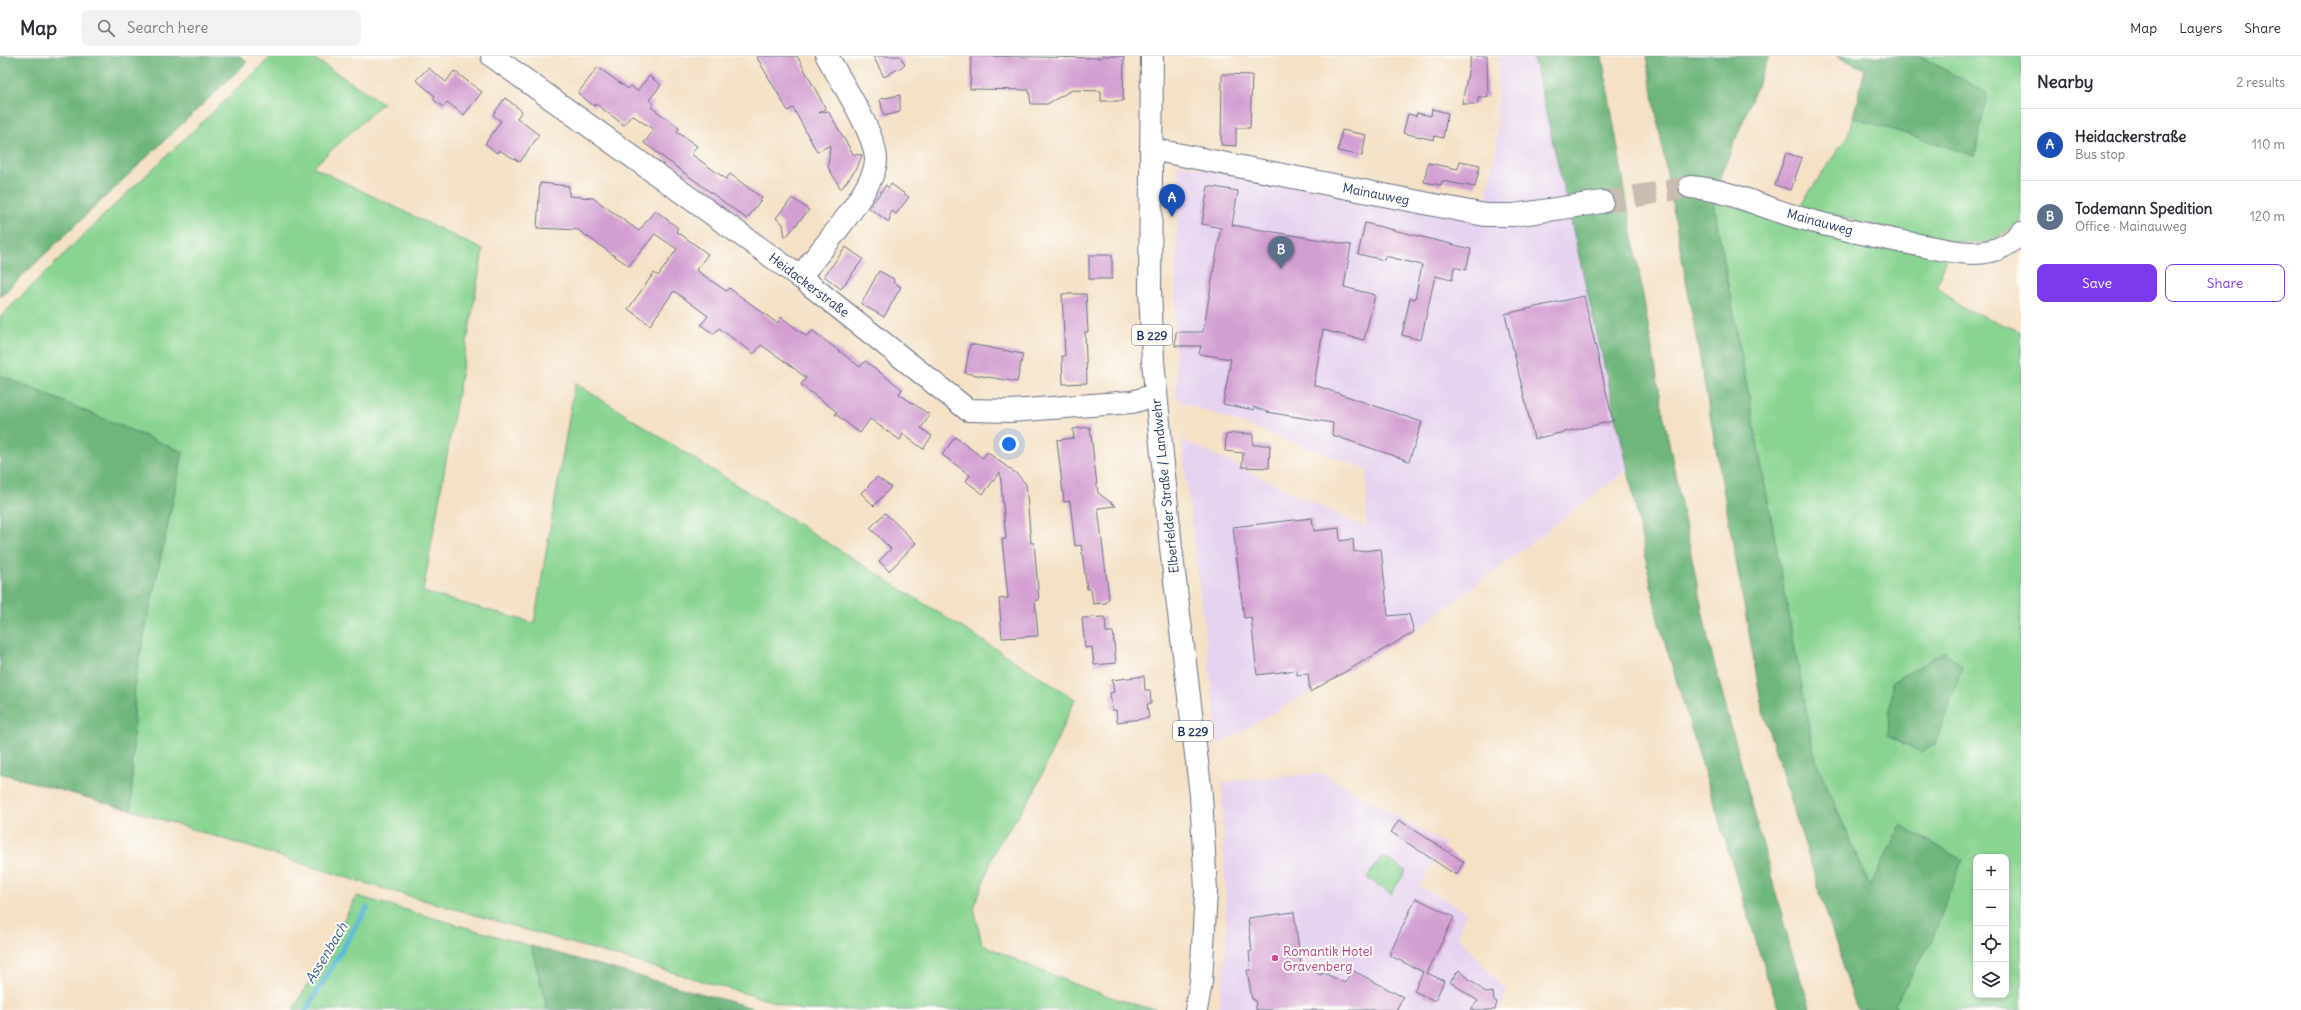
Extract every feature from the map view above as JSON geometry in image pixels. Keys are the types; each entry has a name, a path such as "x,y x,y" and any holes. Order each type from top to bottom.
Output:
{"street":[{"name":"Heidackerstraße","path":"492,56 800,277 968,410 1010,411 1132,402 1155,395"},
{"path":"800,277 854,205 870,180 876,161 873,143 826,56"},
{"name":"Elberfelder Straße / Landwehr","path":"1152,56 1150,290 1155,395 1201,795 1206,914 1201,982 1196,1010"},
{"name":"Mainauweg","path":"1151,149 1485,215 1514,214 1602,202"},
{"name":"Mainauweg","path":"1690,187 1709,188 1797,217 1849,230 1952,251 1971,253 1992,251 2003,246 2021,233"}],"shaded area":[{"path":"1498,56 1533,56 1628,469 1414,632 1219,744 1181,439 1366,528 1367,469 1177,400 1175,329 1178,164 1486,222 1485,203 1497,146"},
{"path":"1322,773 1445,844 1419,886 1467,912 1457,935 1507,992 1499,1010 1219,1010 1227,940 1222,782"}],"green space":[{"path":"0,56 240,56 247,62 0,297"},
{"path":"272,56 310,56 383,103 313,167 483,250 423,592 534,623 575,383 1075,699 1034,792 995,850 974,908 982,944 1046,973 1090,990 1157,1010 802,1010 358,881 131,810 135,678 183,453 0,375 0,317 102,217"},
{"path":"1533,56 1602,56 1664,418 1709,644 1792,954 1811,1010 1780,1010 1766,974 1658,620 1628,469"},
{"path":"1646,56 1769,56 1720,178 1713,201 1815,759 1870,886 1901,825 1962,860 1932,940 1895,1004 1897,1010 1857,1010 1763,712"},
{"path":"1836,56 1920,56 1987,93 1975,156 1853,117 1865,69"},
{"path":"1920,56 2021,56 2021,221 1989,243 1939,241 1799,207 1848,135 1853,117 1975,155 1986,93"},
{"path":"1713,201 1946,258 1937,286 1961,307 2021,332 2021,1010 1897,1010 1895,1004 1932,940 1870,886 1815,759"},
{"path":"0,375 183,452 135,678 131,810 0,773"},
{"path":"1945,651 1962,667 1935,745 1921,752 1888,736 1892,682"},
{"path":"1382,856 1406,871 1391,894 1367,878"},
{"path":"357,896 531,946 547,1007 545,1010 293,1010"},
{"path":"531,946 760,1010 545,1010 547,1007"}],"building":[{"path":"756,56 797,56 826,109 819,113 828,111 853,154 862,155 857,168 841,189 828,167 830,145 817,152 793,108 788,111"},
{"path":"873,56 900,56 905,65 884,77"},
{"path":"971,56 1102,58 1102,56 1124,56 1123,101 1101,101 1101,91 1072,90 1047,104 1031,104 1029,90 970,89"},
{"path":"1471,56 1487,56 1488,97 1478,97 1478,104 1462,104"},
{"path":"598,67 628,89 631,86 637,91 649,76 661,85 649,100 654,104 651,107 679,128 677,132 697,146 691,154 726,179 730,174 762,198 747,219 644,143 654,130 632,115 624,125 596,104 594,106 578,93"},
{"path":"428,68 446,82 454,71 482,92 464,115 447,102 443,107 433,99 435,96 416,80"},
{"path":"1222,74 1252,75 1250,128 1236,128 1236,146 1221,145"},
{"path":"900,95 900,112 884,116 880,99"},
{"path":"505,98 522,111 517,118 539,135 520,162 499,150 497,153 485,144 501,121 493,115"},
{"path":"1432,109 1448,113 1443,138 1435,136 1434,140 1403,133 1408,114 1416,116 1417,113 1431,116"},
{"path":"1342,130 1366,135 1362,156 1338,151"},
{"path":"1786,153 1802,158 1791,190 1775,185"},
{"path":"1460,161 1480,165 1475,187 1442,181 1441,185 1424,182 1428,163 1458,169"},
{"path":"540,183 569,186 569,196 593,198 639,231 655,210 678,228 676,231 708,254 696,270 726,291 729,288 777,323 781,317 806,336 813,331 860,367 865,361 902,389 899,394 930,415 921,428 932,436 923,449 903,434 900,440 870,419 860,433 835,414 837,412 801,385 806,378 790,365 761,345 754,354 719,328 714,334 701,325 708,316 674,291 650,325 628,309 654,273 658,276 677,249 655,234 629,266 578,230 537,228"},
{"path":"891,184 909,197 896,214 891,210 889,222 869,208 886,185 889,188"},
{"path":"1208,186 1238,191 1232,225 1351,245 1344,287 1375,295 1364,340 1323,330 1314,385 1422,422 1409,461 1332,435 1333,423 1267,412 1254,407 1254,410 1223,404 1231,359 1199,354 1201,346 1175,346 1176,332 1203,332 1221,228 1202,224"},
{"path":"792,198 809,210 785,238 783,224 776,218"},
{"path":"1365,223 1471,249 1466,270 1454,267 1452,280 1435,276 1421,340 1402,335 1410,298 1415,299 1422,265 1385,256 1384,260 1358,254"},
{"path":"846,247 863,259 841,289 824,276"},
{"path":"1089,255 1112,255 1112,279 1089,279"},
{"path":"879,271 894,279 893,282 901,287 884,317 861,304"},
{"path":"1062,294 1086,294 1088,332 1085,332 1087,383 1063,384 1062,356 1065,356"},
{"path":"1584,296 1613,421 1534,439 1505,314"},
{"path":"970,344 1023,354 1017,382 965,373"},
{"path":"1090,427 1098,493 1116,506 1098,508 1109,598 1106,603 1093,604 1091,589 1087,589 1081,545 1075,546 1070,501 1064,502 1057,440 1074,438 1073,429"},
{"path":"1235,433 1253,434 1253,445 1270,445 1269,468 1242,467 1243,453 1225,451 1226,435"},
{"path":"955,437 983,458 987,452 1018,475 1026,484 1031,543 1034,543 1039,600 1035,600 1038,636 1002,638 999,599 1008,598 1002,539 1006,539 1000,472 983,494 966,481 970,475 942,455"},
{"path":"877,477 891,487 874,506 861,493"},
{"path":"885,513 916,543 889,571 879,561 891,549 870,528"},
{"path":"1312,518 1314,531 1339,528 1340,541 1353,539 1354,552 1381,549 1388,616 1409,614 1414,632 1310,692 1308,674 1297,675 1297,670 1257,675 1251,617 1244,618 1233,527"},
{"path":"1105,617 1106,632 1113,632 1116,663 1094,665 1092,647 1085,648 1082,618"},
{"path":"1144,676 1145,690 1150,690 1151,704 1147,704 1149,718 1117,722 1116,710 1112,710 1110,693 1114,692 1112,680"},
{"path":"1399,820 1464,862 1456,875 1391,832"},
{"path":"1416,898 1454,917 1427,973 1444,981 1435,1001 1414,991 1423,972 1389,955"},
{"name":"Romantik Hotel Gravenberg","path":"1294,912 1301,965 1321,975 1322,972 1345,983 1352,970 1403,997 1397,1010 1256,1010 1255,1000 1252,999 1247,970 1251,970 1249,952 1252,951 1248,918"},
{"path":"1459,970 1486,993 1493,992 1494,1000 1497,1002 1495,1010 1470,1010 1478,1001 1450,982"}],"waterway":[{"name":"Assenbach","path":"306,1010 367,908"}],"tunnel":[{"path":"1602,202 1690,187"}],"place":[{"name":"Heidackerstraße","path":"1172,217"},
{"name":"Todemann Spedition","path":"1281,269"},
{"name":"Romantik Hotel Gravenberg","path":"1275,958"}]}
